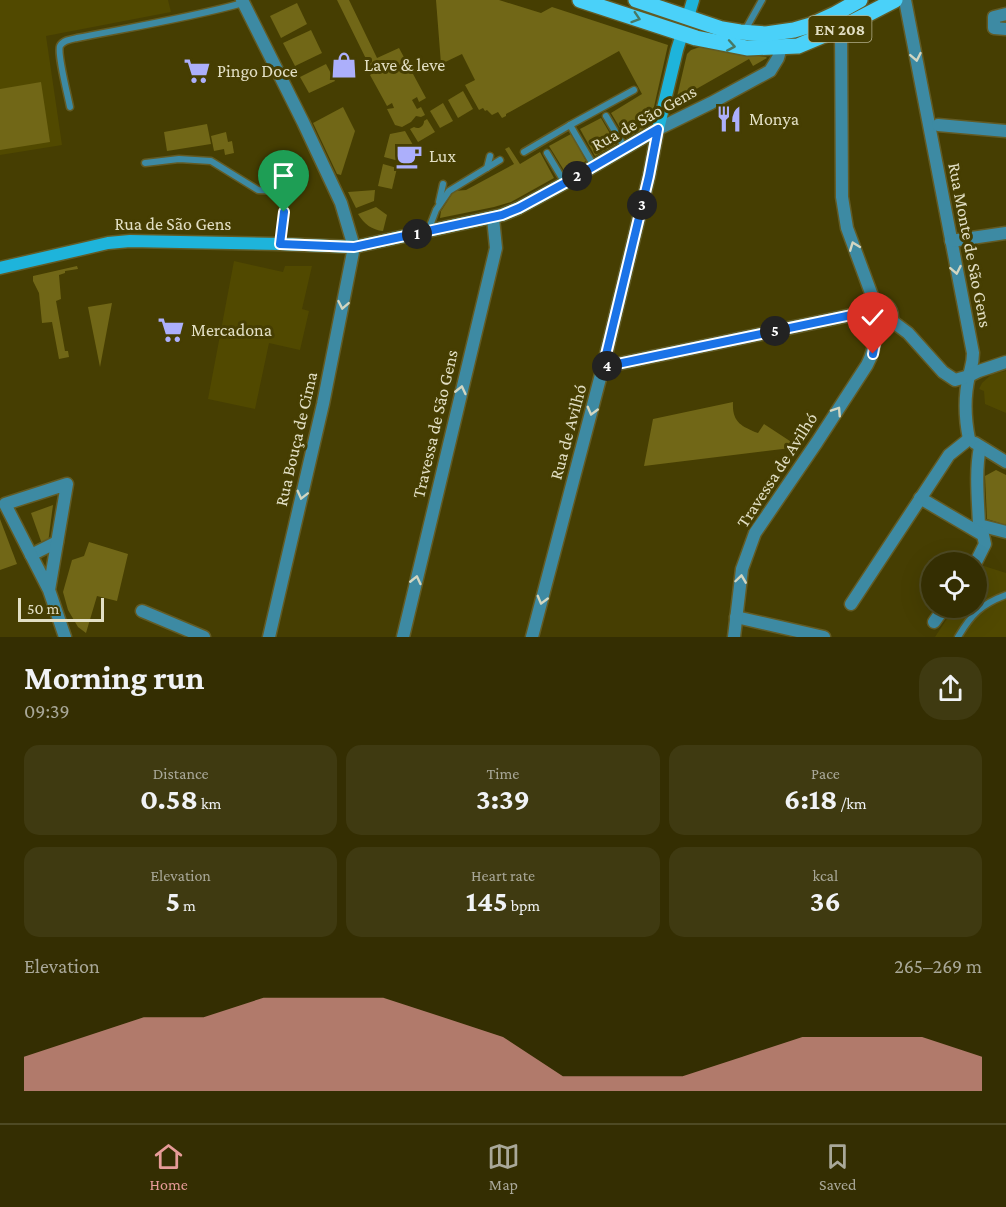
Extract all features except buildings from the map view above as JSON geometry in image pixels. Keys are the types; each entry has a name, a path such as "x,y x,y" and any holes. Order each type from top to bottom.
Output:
{"main road":[{"name":"EN 208","path":"580,0 682,34 722,45 747,48 781,40 812,25 838,21 895,0"},
{"name":"EN 208","path":"636,0 722,29 766,34 781,40"},
{"path":"658,129 677,50 693,0"},
{"name":"EN 208","path":"838,21 860,0"},
{"name":"Rua de São Gens","path":"0,268 108,243 130,241 354,247 428,232 493,218 519,208 658,129"}],"street":[{"name":"Rua Monte de São Gens","path":"905,0 973,353 966,422 969,439"},
{"path":"242,2 341,202 354,247"},
{"path":"1006,14 994,17 994,28 1006,29"},
{"path":"838,21 842,197 847,228 874,301"},
{"name":"Rua de São Gens","path":"658,129 770,71 778,58 781,40"},
{"path":"938,125 1006,131"},
{"name":"Rua de Avilhó","path":"532,637 603,367 649,176 658,129"},
{"name":"Travessa de São Gens","path":"403,637 496,248 493,218"},
{"path":"951,241 1006,233"},
{"name":"Rua Bouça de Cima","path":"269,637 321,415 354,247"},
{"path":"874,301 879,301 888,307 892,321 885,330 870,332 861,322 861,313 866,305 874,301"},
{"path":"603,367 861,313"},
{"path":"892,321 908,333 943,372 955,380 1006,362"},
{"name":"Travessa de Avilhó","path":"734,637 742,569 755,533 867,365 873,354 875,332"},
{"path":"850,604 949,455 969,439 1006,462"},
{"path":"974,527 980,447"},
{"path":"49,590 67,484 5,504 49,590 65,637"},
{"path":"920,498 974,527 983,535 986,544 982,552"},
{"path":"974,527 1006,532"},
{"path":"31,555 57,542"},
{"path":"142,611 204,637"},
{"path":"736,617 824,637"},
{"path":"934,622 937,618"}],"lane":[{"path":"744,33 762,0"},
{"path":"70,107 60,57 60,46 63,42 209,13 242,2"},
{"path":"524,152 634,90"},
{"path":"606,116 626,148"},
{"path":"570,125 594,166"},
{"path":"547,153 565,183"},
{"path":"487,168 490,156"},
{"path":"145,163 179,159 211,160 258,190 281,191 284,212 280,244"},
{"path":"438,206 452,188 500,160"},
{"path":"428,232 438,206 442,184"},
{"path":"958,637 970,618 981,608 1006,595"}],"shaded area":[{"path":"0,0 168,0 171,12 46,36 62,145 0,155"},
{"path":"337,0 349,0 377,58 399,48 426,98 419,102 417,97 412,100 417,109 421,107 425,115 416,116 402,127 395,125 387,109 394,108 392,103 387,106 370,75 373,73"},
{"path":"436,0 499,0 541,13 552,7 668,45 651,120 643,129 626,138 611,113 642,94 619,51 502,118 498,112 492,115 483,108 479,110 465,85 475,80 462,54 441,64"},
{"path":"297,3 307,24 281,38 270,16"},
{"path":"311,30 322,53 295,66 283,43"},
{"path":"700,47 767,58 753,66 749,59 684,96 686,103 676,107 687,54"},
{"path":"326,64 335,81 309,93 300,77"},
{"path":"41,82 50,142 0,150 0,89"},
{"path":"463,91 473,109 458,118 448,100"},
{"path":"443,103 453,121 440,128 430,111"},
{"path":"343,107 355,131 341,175 337,174 313,123"},
{"path":"601,118 616,144 595,156 580,129"},
{"path":"427,119 435,132 418,142 410,129 421,127"},
{"path":"207,124 211,144 167,151 164,132"},
{"path":"405,131 413,145 401,152 399,161 384,157 390,134"},
{"path":"226,132 228,142 232,141 234,153 225,155 224,149 214,151 211,136"},
{"path":"571,134 586,161 565,172 549,146"},
{"path":"509,147 520,164 540,152 554,178 511,202 440,218 441,211 454,191 466,190 514,164 505,149"},
{"path":"383,164 397,168 392,189 378,186"},
{"path":"375,190 374,201 356,208 348,192"},
{"path":"376,207 387,215 383,231 369,226 358,214"},
{"path":"234,261 283,272 285,266 312,266 302,309 309,311 300,350 269,343 255,409 208,399"},
{"path":"77,266 78,269 65,271 59,275 61,299 56,301 65,351 68,351 69,357 59,359 52,322 42,323 39,293 33,276"},
{"path":"112,303 100,367 88,307"},
{"path":"1006,371 1006,413 985,404 984,391 979,389 992,374"},
{"path":"733,402 734,414 742,425 758,433 764,424 799,447 644,466 653,419"},
{"path":"996,470 1006,475 1006,525 987,519 985,476"},
{"path":"53,505 48,543 42,544 31,513"},
{"path":"0,519 17,564 0,570"},
{"path":"89,542 128,554 117,601 97,596 86,633 78,627 68,610 63,592 72,560 84,556"},
{"path":"987,567 1006,573 1006,637 935,637 947,618 987,618"}],"place":[{"name":"Lave & leve","path":"344,65"},
{"name":"Pingo Doce","path":"197,71"},
{"name":"Monya","path":"729,119"},
{"name":"Lux","path":"409,156"},
{"name":"Mercadona","path":"171,330"}],"route":[{"path":"284,212 280,244 354,247 493,218 519,208 658,129 649,176 603,367 861,313 863,326 870,332 875,332 873,354"}]}
